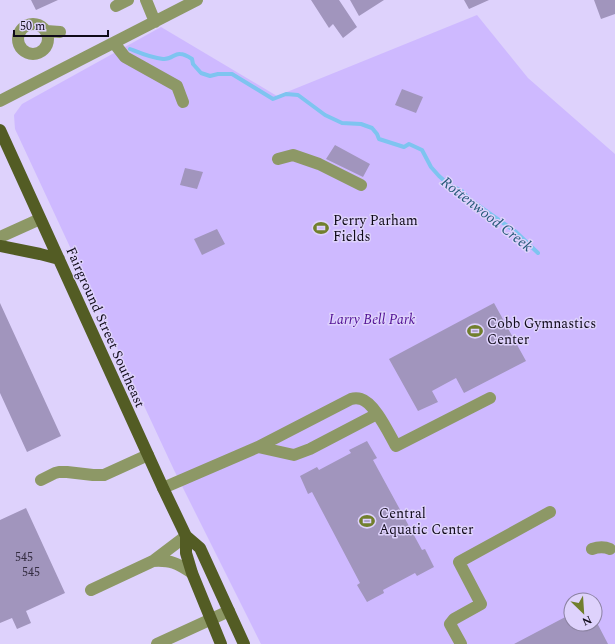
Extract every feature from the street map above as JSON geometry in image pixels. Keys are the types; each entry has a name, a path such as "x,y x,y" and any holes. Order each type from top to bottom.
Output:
{"main road":[{"name":"Fairground Street Southeast","path":"0,130 163,488 186,536 200,548 244,644"},
{"path":"0,246 59,259"},
{"name":"Fairground Street Southeast","path":"186,536 186,553 192,573 221,644"}],"street":[{"path":"116,6 128,0"},
{"path":"146,0 155,22"},
{"path":"0,101 197,0"},
{"path":"46,31 48,40 46,48 38,54 29,54 21,49 17,40 20,30 26,20 38,24 46,31 60,32"},
{"path":"114,43 125,57 177,86 183,102"},
{"path":"278,159 293,155 319,164 361,185"},
{"path":"0,237 40,219"},
{"path":"163,488 258,447 351,399 361,398 371,405 396,446 490,398"},
{"path":"258,447 294,455 310,450 377,414"},
{"path":"41,480 60,472 104,475 148,455"},
{"path":"461,644 450,624 454,619 482,604 459,562 550,512"},
{"path":"91,590 153,561 186,536"},
{"path":"592,550 600,547 610,549"},
{"path":"153,561 170,561 192,573"},
{"path":"157,644 229,611"}],"green space":[{"name":"Larry Bell Park","path":"477,15 528,78 615,154 615,644 261,644 174,470 15,129 14,115 22,104 161,27 277,96"}],"building":[{"path":"31,0 58,0 36,10"},
{"path":"311,0 339,0 357,27 343,38 333,24 329,28"},
{"path":"350,0 384,0 359,16"},
{"path":"464,0 489,0 469,9"},
{"path":"594,0 615,0 615,14 601,19"},
{"path":"402,89 423,97 416,113 395,105"},
{"path":"335,145 370,164 363,177 326,159"},
{"path":"185,168 203,172 197,189 180,185"},
{"path":"217,229 225,244 202,255 194,239"},
{"path":"0,303 61,436 27,452 0,393"},
{"name":"Cobb Gymnastics Center","path":"494,303 526,361 464,393 456,378 432,391 438,402 418,411 389,359"},
{"name":"Central Aquatic Center","path":"367,441 377,458 373,460 422,550 425,549 434,567 417,576 415,573 383,590 384,593 367,602 357,585 360,583 312,492 308,494 300,476 317,467 319,470 351,453 349,450"},
{"path":"26,508 65,593 26,611 31,623 17,629 12,618 0,623 0,520"},
{"path":"563,618 563,632 602,632 608,644 514,644"}],"waterway":[{"name":"Rottenwood Creek","path":"130,49 163,59 178,54 185,55 192,59 193,64 201,73 210,76 218,74 232,74 273,99 286,94 298,95 325,115 342,123 361,124 372,128 379,139 404,147 409,144 422,150 431,167 448,184 462,191 469,199 516,232 538,253"}],"place":[{"name":"Perry Parham Fields","path":"321,228"},
{"name":"Cobb Gymnastics Center","path":"475,331"},
{"name":"Central Aquatic Center","path":"367,521"}]}
